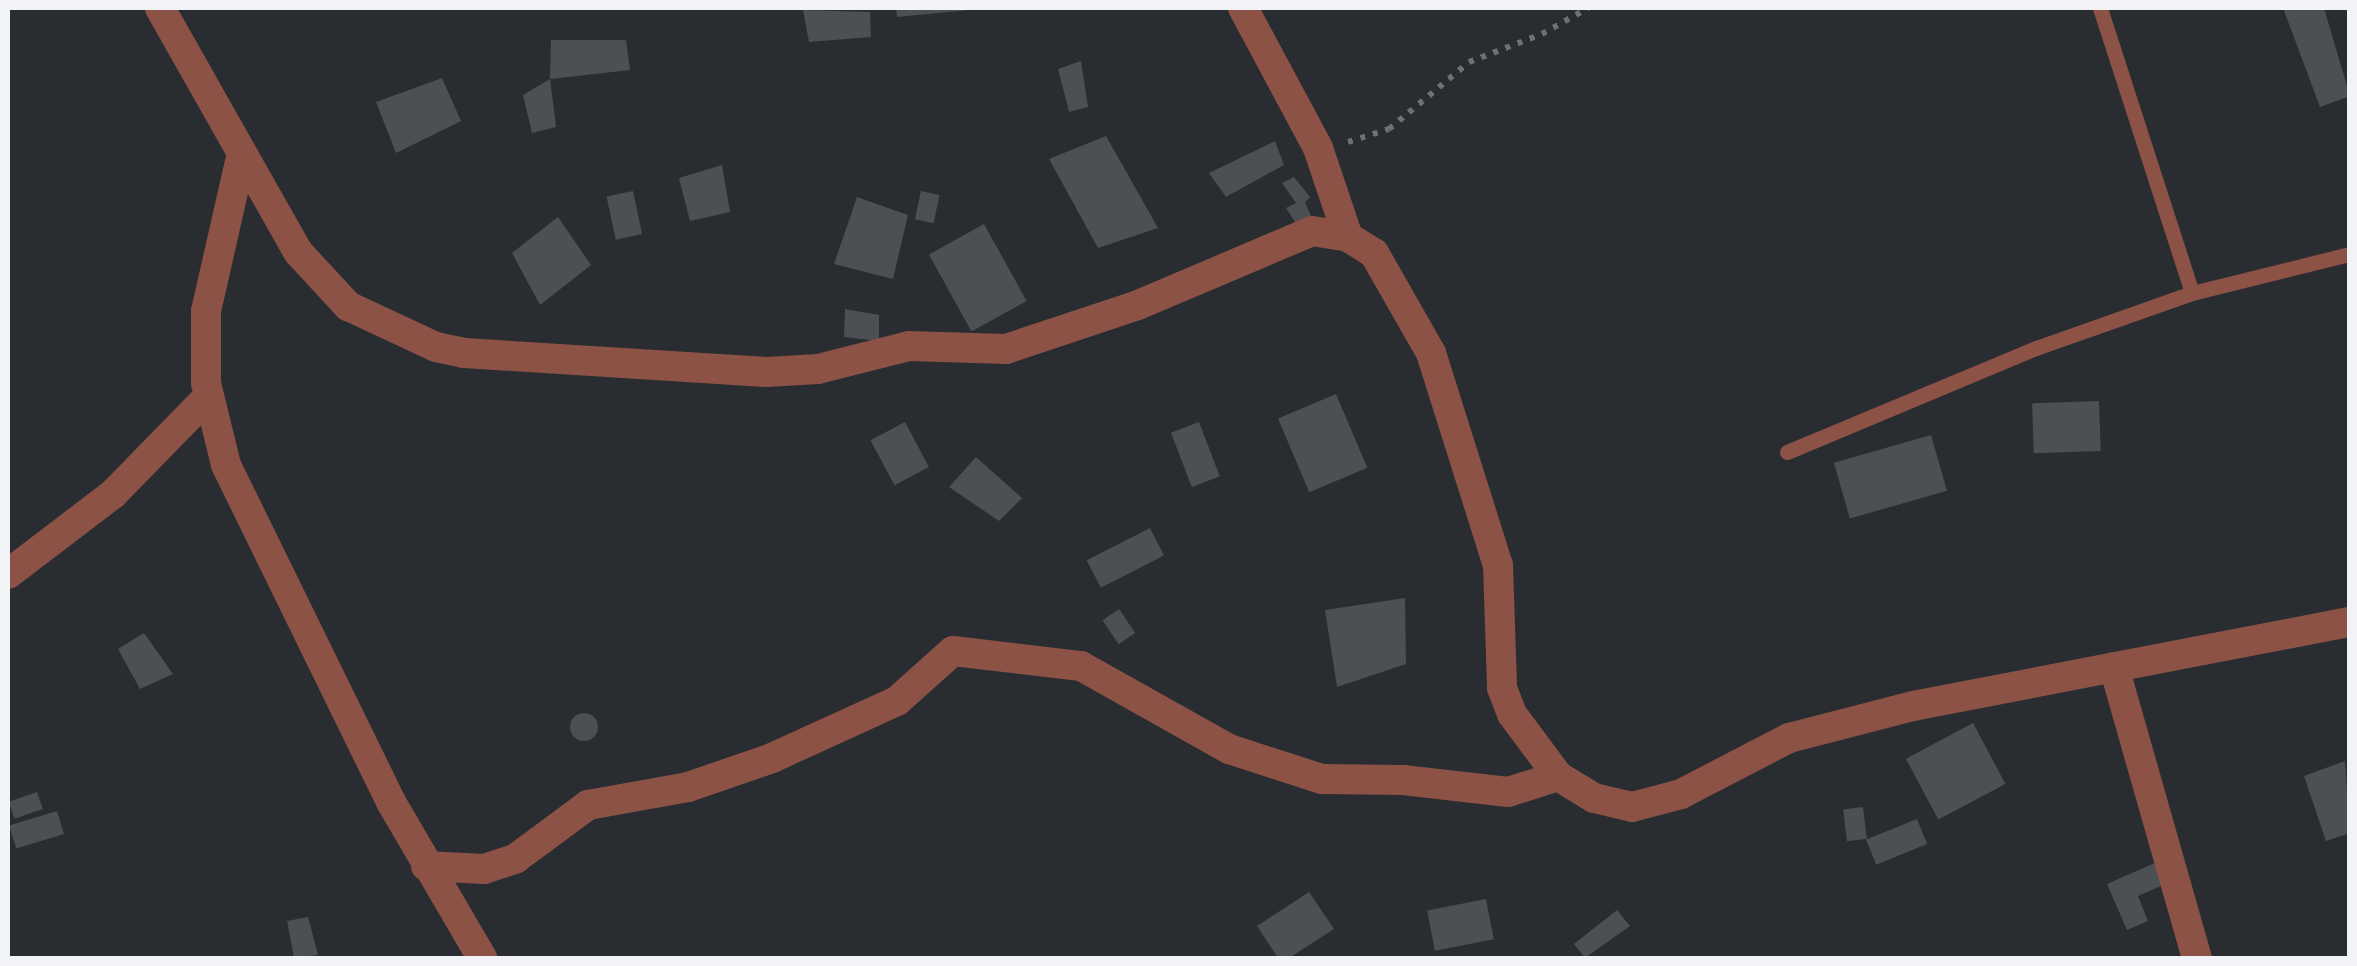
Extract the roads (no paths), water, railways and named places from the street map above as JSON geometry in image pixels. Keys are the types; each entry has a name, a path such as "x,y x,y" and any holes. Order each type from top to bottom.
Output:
{"street":[{"path":"160,8 298,252 348,306 436,348 533,362 695,364 768,372 818,369 909,346 1006,349 1138,305 1312,231 1348,237 1374,254 1432,353 1498,565 1502,688 1512,714 1558,776 1594,798 1632,807 1681,794 1789,738 1845,722 2350,622"},
{"path":"1243,8 1318,148 1348,237"},
{"path":"242,156 206,311 209,396 226,465 426,866 482,958"},
{"path":"8,574 113,494 209,396"},
{"path":"426,866 484,869 514,859 588,805 688,787 772,758 897,701 952,651 1080,666 1229,749 1322,779 1508,792 1558,776"},
{"path":"2114,667 2197,958"}],"lane":[{"path":"2100,8 2192,293"},
{"path":"1787,452 2036,348 2192,293 2350,254"}]}
